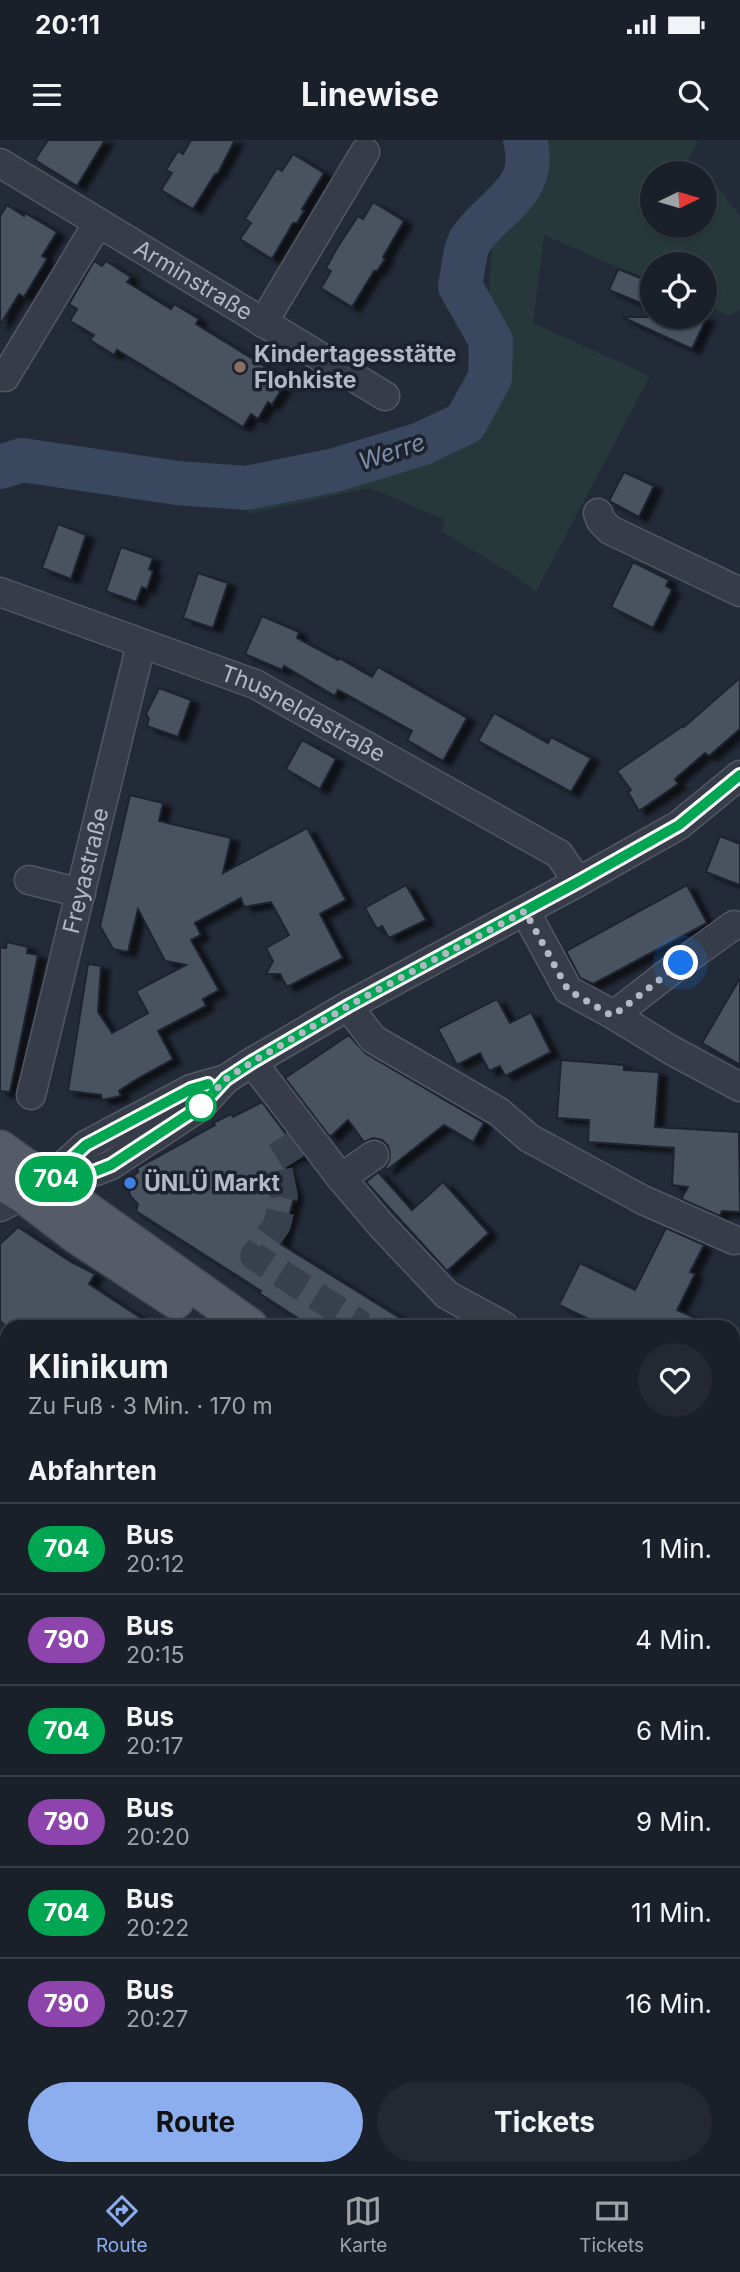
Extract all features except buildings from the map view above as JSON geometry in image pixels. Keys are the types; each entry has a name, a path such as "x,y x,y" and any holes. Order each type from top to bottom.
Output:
{"main road":[{"path":"0,1148 18,1191 76,1236 205,1320"},
{"path":"18,1191 240,1320"}],"street":[{"path":"263,323 365,152"},
{"name":"Arminstraße","path":"0,163 385,396"},
{"path":"5,377 98,223"},
{"path":"598,513 601,521 610,530 740,592"},
{"name":"Thusneldastraße","path":"3,601 255,684 559,854 578,882"},
{"name":"Freyastraße","path":"31,1095 141,645"},
{"path":"18,1191 86,1145 191,1089 226,1079 348,1006 679,825 740,775"},
{"path":"29,880 81,893"},
{"path":"525,911 568,990 740,1087"},
{"path":"614,1015 734,925"},
{"path":"348,1006 373,1039 499,1112 529,1138 643,1200 734,1240"},
{"path":"252,1062 299,1134 381,1225 447,1295 493,1320"},
{"path":"341,1178 374,1155"}],"shaded area":[{"path":"536,140 698,140 688,161 640,161 640,238 718,238 718,187 740,216 740,310 730,316 717,310 717,252 640,252 640,277 544,235 533,323 650,376 536,592 517,577 441,531 445,520 370,488 249,514 245,503 427,456 472,431 500,394 509,373 489,302 492,237 526,192 538,150"}],"waterway":[{"name":"Werre","path":"0,467 22,460 177,483 247,488 335,470 421,444 465,423 490,378 491,341 460,286 465,255 471,239 520,185 528,158 525,140"}],"tunnel":[{"path":"298,1140 294,1146 276,1157 284,1196 277,1225 254,1256 354,1320"}],"bus line":[{"name":"704","path":"208,1084 191,1089 86,1145 47,1181 96,1171 111,1165 201,1106 226,1079 252,1062 348,1006 679,825 740,775"}],"place":[{"name":"Kindertagesstätte Flohkiste","path":"240,367"},
{"name":"ÜNLÜ Markt","path":"130,1183"}],"route":[{"path":"201,1106 226,1079 252,1062 348,1006 525,911 568,990 609,1014 614,1015 681,963"}]}
